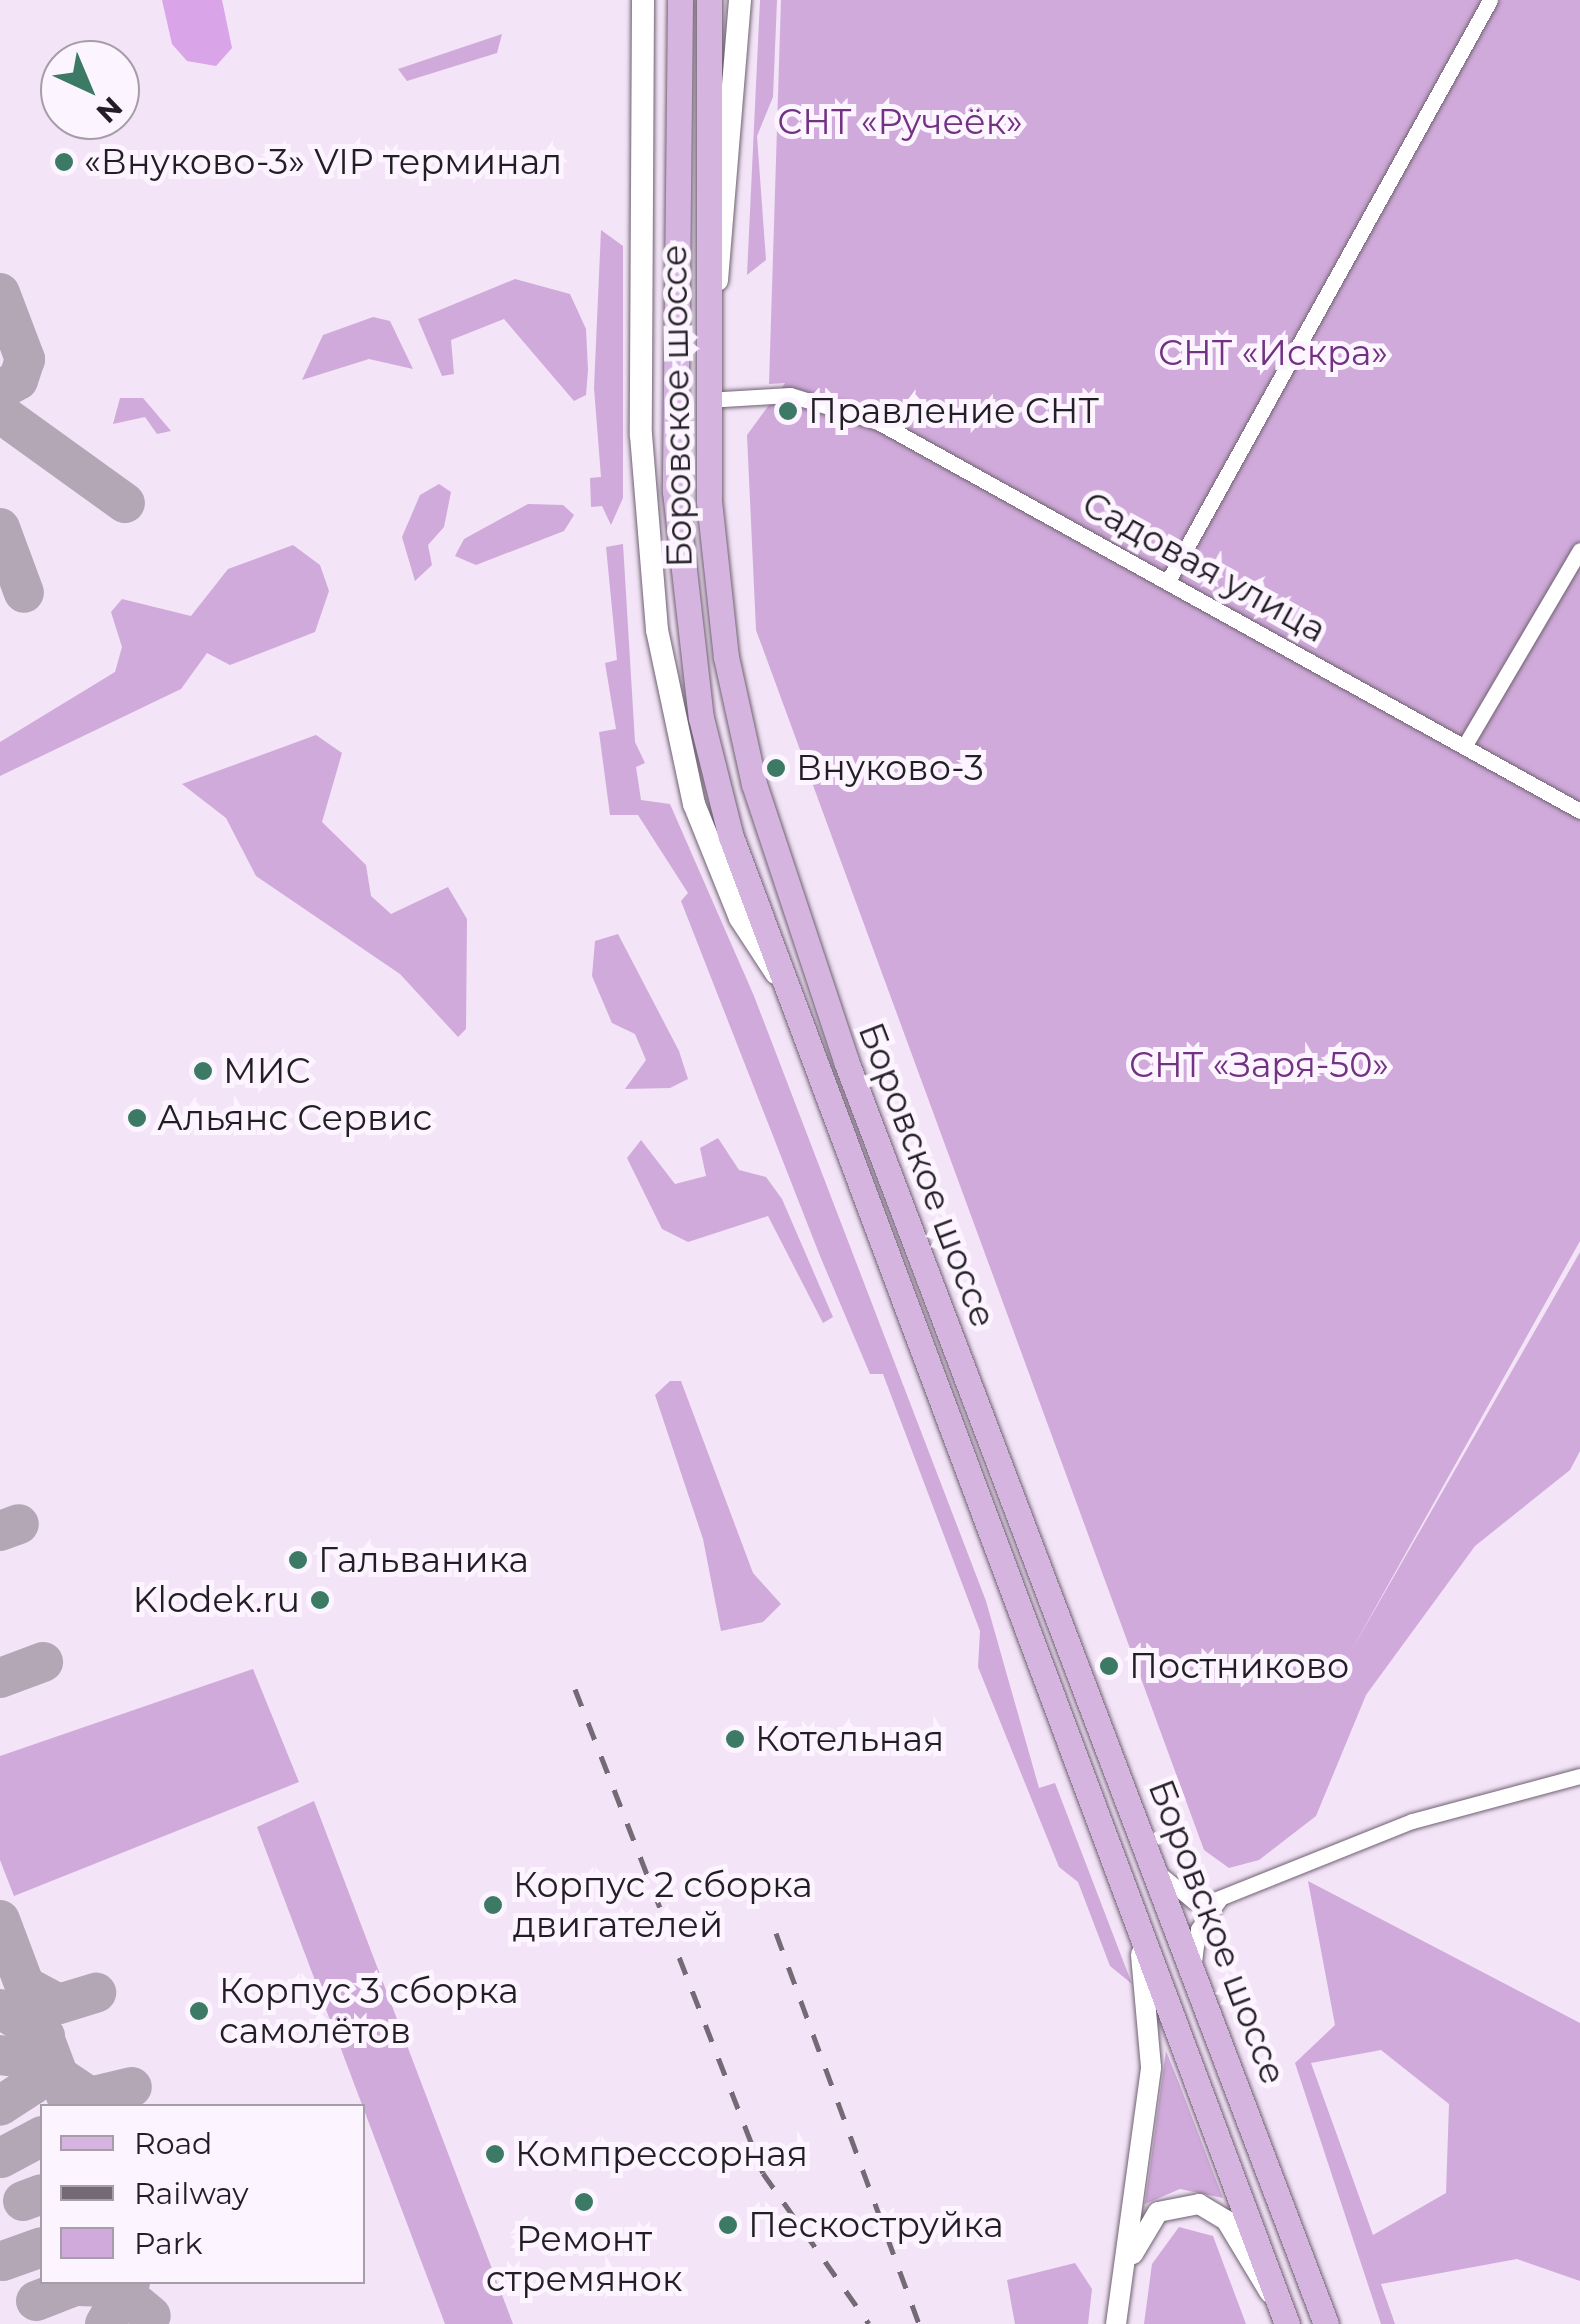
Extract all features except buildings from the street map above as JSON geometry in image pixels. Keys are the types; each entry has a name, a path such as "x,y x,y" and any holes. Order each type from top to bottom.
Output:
{"main road":[{"path":"643,0 646,528 686,781 740,918 776,972"},
{"name":"Боровское шоссе","path":"680,0 674,427 682,588 706,740 776,972 1284,2316"},
{"name":"Боровское шоссе","path":"709,0 706,400 726,657 776,858 1326,2324"},
{"path":"707,329 740,0"}],"street":[{"path":"1168,580 1490,0"},
{"name":"Садовая улица","path":"706,400 790,395 878,422 1580,812"},
{"path":"1465,745 1580,550"},
{"path":"1158,1871 1193,1901 1220,1899 1412,1821 1580,1776"},
{"path":"1194,1966 1196,1934 1220,1899"},
{"path":"1117,2314 1151,2067 1136,1920"},
{"path":"1117,2314 1145,2224 1167,2206 1194,2203 1226,2220 1284,2316"}],"green space":[{"path":"760,0 777,0 773,97 757,136 766,260 747,275"},
{"path":"781,0 1580,0 1580,1241 1350,1653 1580,1252 1580,1451 1570,1470 1475,1546 1366,1695 1316,1816 1259,1860 1229,1868 1204,1850 756,630 747,435 785,383 769,384"},
{"path":"502,34 497,53 407,81 398,69"},
{"path":"601,230 623,246 623,498 611,525 602,506 591,507 590,478 601,477 594,388"},
{"path":"515,279 570,294 586,329 586,395 574,401 504,319 451,340 454,374 442,376 418,319"},
{"path":"373,317 390,321 413,369 369,359 302,380 323,335"},
{"path":"120,398 143,398 171,431 157,434 145,417 113,424"},
{"path":"439,484 451,492 444,527 428,545 432,565 415,581 402,537 420,495"},
{"path":"528,504 563,505 574,515 564,531 476,565 455,556 464,539"},
{"path":"623,544 635,742 645,763 636,767 641,800 670,804 754,996 986,1601 1039,1788 1055,1783 1132,1984 1110,1966 1078,1882 1059,1867 978,1667 980,1631 883,1374 870,1374 820,1256 681,901 688,893 638,815 610,815 599,732 616,729 605,663 617,660 606,547"},
{"path":"293,545 320,565 329,591 315,632 230,665 207,653 181,689 0,776 0,742 115,672 122,647 111,612 122,599 191,616 228,569"},
{"path":"316,735 342,753 322,822 366,865 371,896 391,914 448,887 467,919 466,1029 458,1037 400,974 256,876 226,818 182,784"},
{"path":"618,934 679,1051 688,1079 670,1088 625,1089 646,1060 635,1034 612,1023 592,976 595,941"},
{"path":"718,1138 739,1170 766,1177 782,1199 833,1317 823,1323 768,1216 688,1242 662,1229 627,1158 641,1140 675,1184 706,1176 700,1148"},
{"path":"670,1381 681,1381 753,1573 781,1604 763,1622 721,1631 703,1539 655,1395"},
{"path":"253,1669 299,1782 14,1896 0,1860 0,1756"},
{"path":"314,1801 513,2324 445,2324 365,2104 257,1827"},
{"path":"1308,1881 1580,2023 1580,2281 1517,2259 1381,2284 1395,2324 1381,2324 1295,2063 1335,2025","holes":["1381,2050 1449,2104 1446,2193 1373,2235 1311,2063"]},
{"path":"1166,2051 1223,2198 1180,2189 1145,2204"},
{"path":"1179,2227 1213,2236 1246,2324 1144,2324 1152,2264"},
{"path":"1075,2263 1092,2289 1088,2324 1015,2324 1007,2280"}],"shaded area":[{"path":"162,0 222,0 232,48 216,66 187,61 172,44"}],"taxiway":[{"path":"0,293 25,359 18,380 0,390"},
{"path":"0,413 125,503"},
{"path":"0,528 24,593"},
{"path":"0,1531 19,1524"},
{"path":"0,1678 43,1662"},
{"path":"0,1920 69,2104"},
{"path":"25,1986 59,2004 96,1993"},
{"path":"0,2009 45,2036 32,2085 0,2106"},
{"path":"0,2055 33,2059 90,2097 132,2087"},
{"path":"1,2158 40,2137"},
{"path":"23,2201 40,2195"},
{"path":"3,2261 40,2248"},
{"path":"36,2301 80,2284"},
{"path":"105,2324 129,2284"},
{"path":"78,2286 116,2287 151,2316"}],"railway":[{"path":"575,1689 763,2173 869,2324"},
{"path":"776,1933 919,2324"}],"place":[{"name":"«Внуково-3» VIP терминал","path":"64,162"},
{"name":"Правление СНТ","path":"788,411"},
{"name":"Внуково-3","path":"776,768"},
{"name":"МИС","path":"203,1071"},
{"name":"Альянс Сервис","path":"137,1118"},
{"name":"Гальваника","path":"298,1560"},
{"name":"Klodek.ru","path":"320,1600"},
{"name":"Постниково","path":"1109,1666"},
{"name":"Котельная","path":"735,1739"},
{"name":"Корпус 2 сборка двигателей","path":"493,1905"},
{"name":"Корпус 3 сборка самолётов","path":"199,2011"},
{"name":"Компрессорная","path":"495,2154"},
{"name":"Ремонт стремянок","path":"584,2202"},
{"name":"Пескоструйка","path":"728,2225"}],"park label":[{"name":"СНТ «Ручеёк»","path":"900,122"},
{"name":"СНТ «Искра»","path":"1273,353"},
{"name":"СНТ «Заря-50»","path":"1259,1065"}]}
